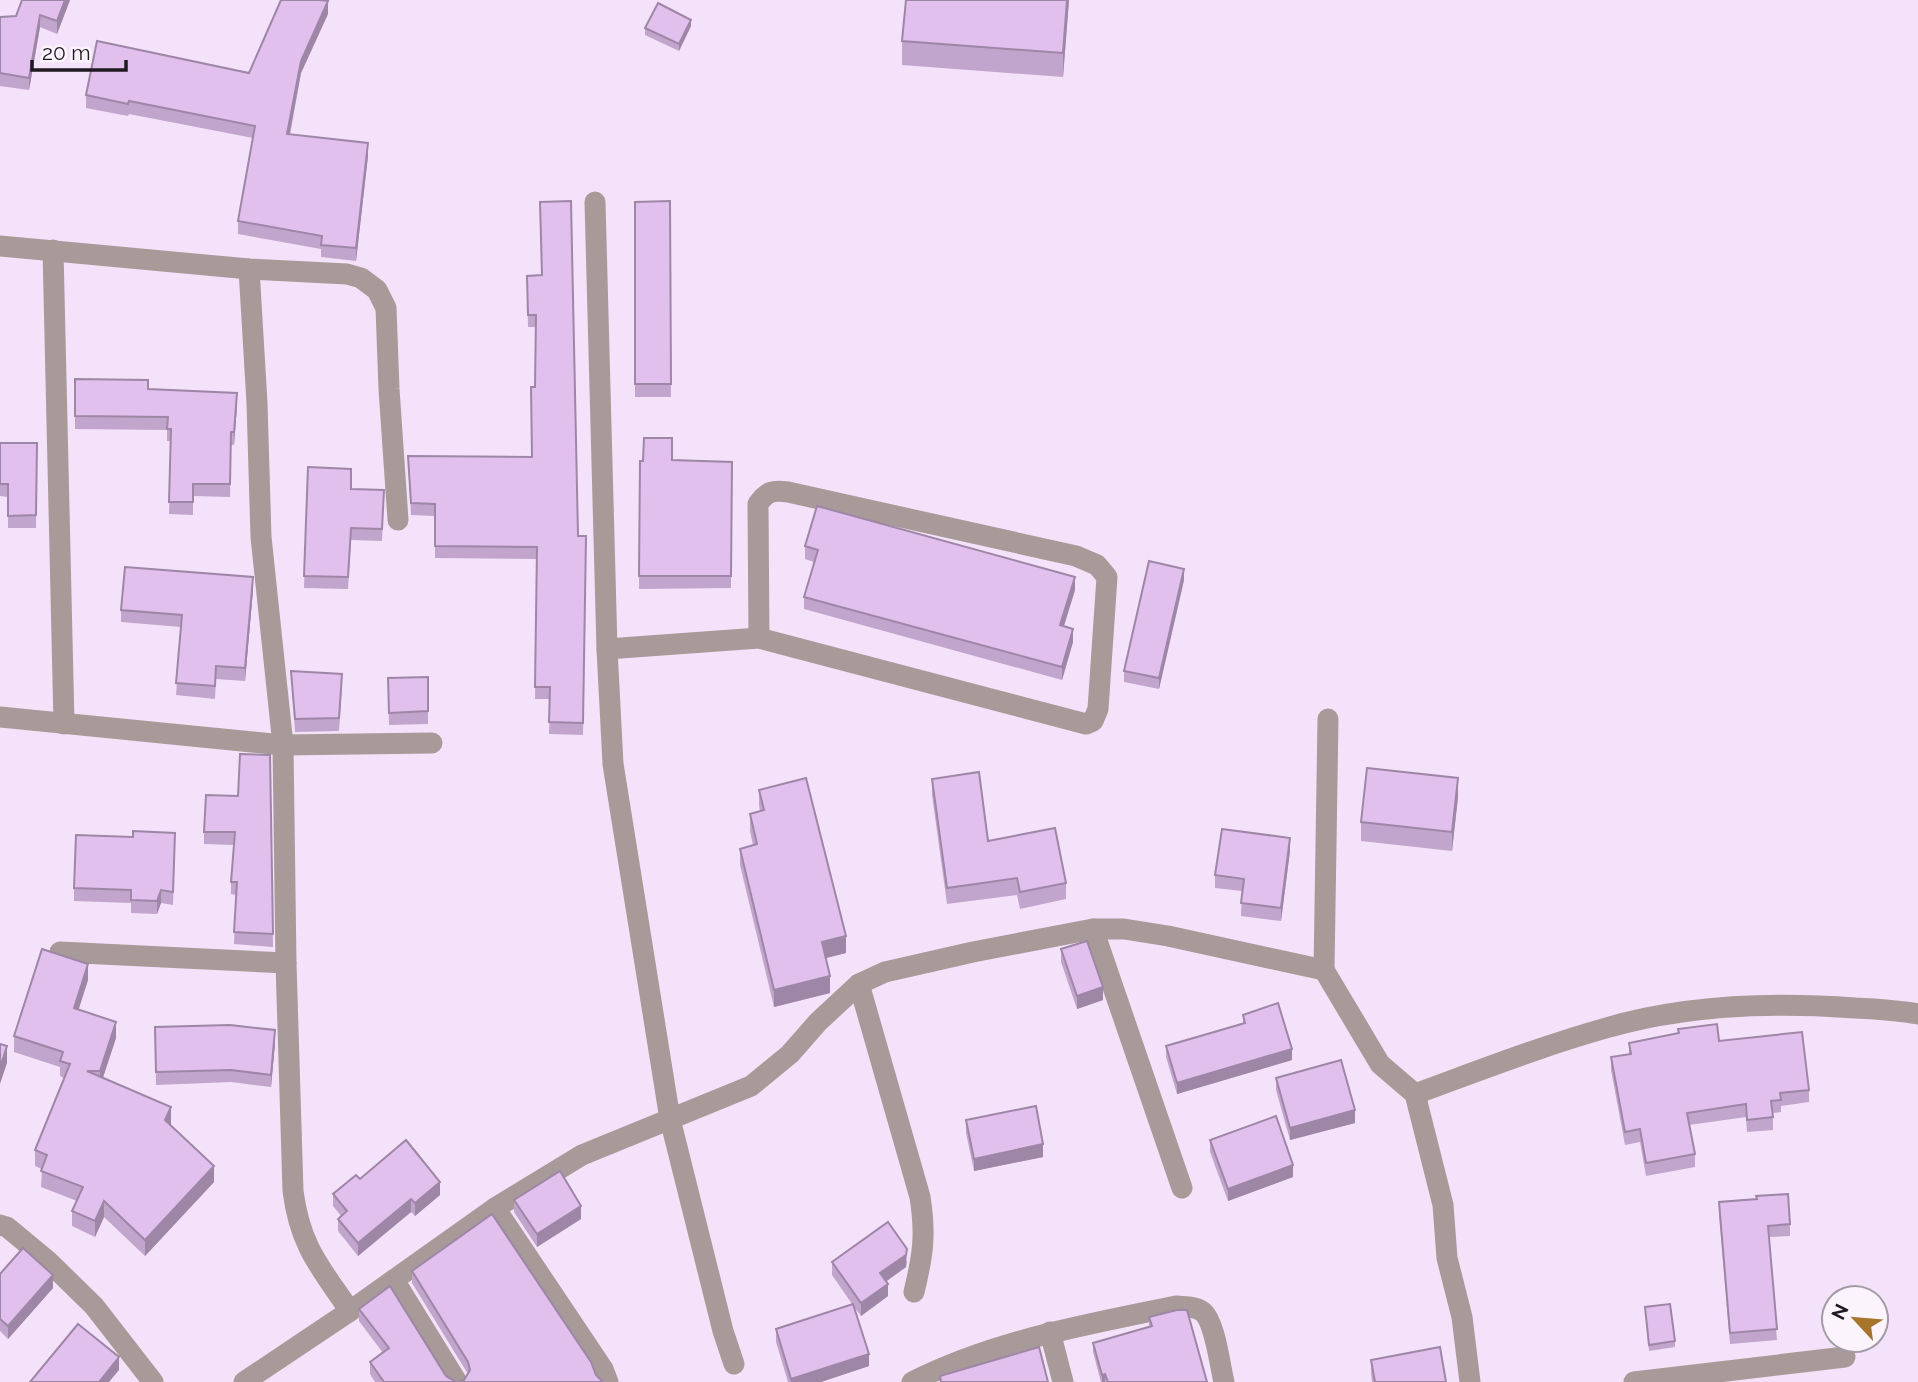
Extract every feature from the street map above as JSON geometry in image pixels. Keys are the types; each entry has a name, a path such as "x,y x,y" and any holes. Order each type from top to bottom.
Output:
{"street":[{"path":"594,202 612,764 670,1119 734,1364"},
{"path":"0,246 249,269 347,274 361,278 377,290 386,308 388,388 398,520"},
{"path":"53,250 64,724"},
{"path":"249,269 261,537 283,745 293,1191 296,1216 303,1237 314,1259 350,1311"},
{"path":"607,649 759,638 1086,724 1093,721 1098,709 1107,577 1097,565 1076,556 773,490 764,495 758,504 759,638"},
{"path":"0,717 283,745 432,743"},
{"path":"1328,719 1324,970 1380,1064 1415,1094 1443,1205 1447,1258 1462,1317 1470,1382"},
{"path":"244,1382 495,1208 582,1155 751,1086 790,1054 818,1021 859,984 885,972 1093,929 1124,929 1167,936 1324,970"},
{"path":"1093,929 1182,1188"},
{"path":"60,952 286,963"},
{"path":"859,984 920,1197 924,1250 914,1292"},
{"path":"1415,1094 1608,1027 1672,1014 1759,1006 1824,1006 1918,1014"},
{"path":"495,1208 603,1369 608,1382"},
{"path":"2,1231 48,1261 94,1306 153,1382"},
{"path":"394,1280 457,1382"},
{"path":"912,1382 947,1364 984,1350 1050,1332 1176,1306 1193,1307 1204,1313 1211,1326 1224,1382"},
{"path":"1050,1332 1063,1382"},
{"path":"1634,1382 1844,1357"}],"building":[{"path":"22,0 65,0 57,21 40,15 29,78 0,73 0,17 16,16"},
{"path":"281,0 328,1 301,61 287,134 368,143 356,248 321,245 322,236 238,221 255,126 86,95 97,41 249,73"},
{"path":"906,0 1067,0 1063,53 902,41"},
{"path":"658,3 691,20 679,44 645,28"},
{"path":"571,201 578,536 586,536 583,723 549,722 550,687 535,687 537,547 435,546 435,504 411,503 408,456 532,457 531,387 535,387 536,315 528,315 527,276 542,275 540,202"},
{"path":"670,201 671,384 635,384 635,202"},
{"path":"75,379 148,380 148,389 237,393 234,432 231,432 230,484 193,484 193,502 169,502 171,429 167,429 168,417 75,416"},
{"path":"644,438 672,438 672,460 732,462 731,576 639,576 640,461 643,461"},
{"path":"0,443 37,443 36,515 8,516 8,484 0,484"},
{"path":"308,467 351,469 351,489 384,490 382,529 351,528 348,577 304,576"},
{"path":"817,506 1075,577 1060,625 1073,629 1062,667 804,597 818,550 805,546"},
{"path":"1149,561 1184,569 1159,678 1124,671"},
{"path":"125,567 253,577 245,668 216,666 215,686 176,683 182,615 121,610"},
{"path":"291,671 342,674 339,718 295,719"},
{"path":"428,677 428,711 389,713 388,678"},
{"path":"240,754 270,755 273,934 234,932 237,882 231,882 235,832 204,832 206,795 238,796"},
{"path":"1367,768 1458,778 1452,832 1361,822"},
{"path":"979,772 988,841 1055,828 1066,883 1020,892 1017,878 947,888 932,779"},
{"path":"806,778 846,936 822,942 830,976 774,990 740,849 757,844 750,814 764,810 759,790"},
{"path":"1222,829 1290,838 1281,908 1241,903 1244,879 1215,875"},
{"path":"133,831 175,833 173,892 161,890 157,901 131,900 131,890 74,888 76,835 133,837"},
{"path":"1087,941 1103,987 1077,996 1061,949"},
{"path":"42,949 88,964 74,1008 116,1022 100,1071 87,1071 171,1107 165,1120 214,1166 145,1240 104,1201 95,1221 72,1211 83,1187 41,1171 47,1155 35,1150 70,1064 60,1061 63,1052 14,1036"},
{"path":"1278,1003 1292,1049 1177,1083 1166,1046 1245,1023 1243,1015"},
{"path":"1717,1024 1719,1041 1802,1032 1809,1090 1780,1093 1781,1100 1771,1101 1773,1117 1747,1120 1746,1104 1687,1113 1695,1154 1646,1163 1640,1129 1625,1132 1611,1057 1631,1054 1629,1043 1679,1033 1678,1029"},
{"path":"230,1025 275,1030 271,1075 231,1070 156,1072 155,1027"},
{"path":"0,1044 7,1046 0,1068"},
{"path":"1341,1060 1355,1110 1290,1128 1276,1078"},
{"path":"1036,1106 1043,1144 974,1159 966,1120"},
{"path":"1276,1116 1293,1165 1228,1189 1210,1140"},
{"path":"406,1140 440,1182 415,1203 411,1199 358,1243 338,1219 347,1211 333,1194 356,1175 360,1179"},
{"path":"560,1171 581,1206 537,1234 514,1200"},
{"path":"1788,1194 1790,1224 1768,1226 1777,1329 1730,1333 1719,1202"},
{"path":"492,1214 602,1381 458,1382 464,1380 470,1370 468,1362 412,1271"},
{"path":"888,1222 907,1249 906,1255 880,1273 888,1284 861,1303 832,1262"},
{"path":"23,1248 53,1275 8,1326 0,1319 0,1274"},
{"path":"390,1286 446,1376 456,1382 384,1382 370,1362 389,1348 359,1309"},
{"path":"853,1304 869,1354 791,1379 776,1329"},
{"path":"1670,1304 1675,1341 1649,1345 1645,1307"},
{"path":"1187,1310 1207,1382 1108,1382 1105,1374 1102,1375 1093,1343 1152,1326 1149,1317"},
{"path":"78,1324 119,1357 99,1382 30,1382"},
{"path":"1039,1347 1048,1382 941,1382 940,1376"},
{"path":"1440,1347 1446,1382 1375,1382 1371,1360"}]}
